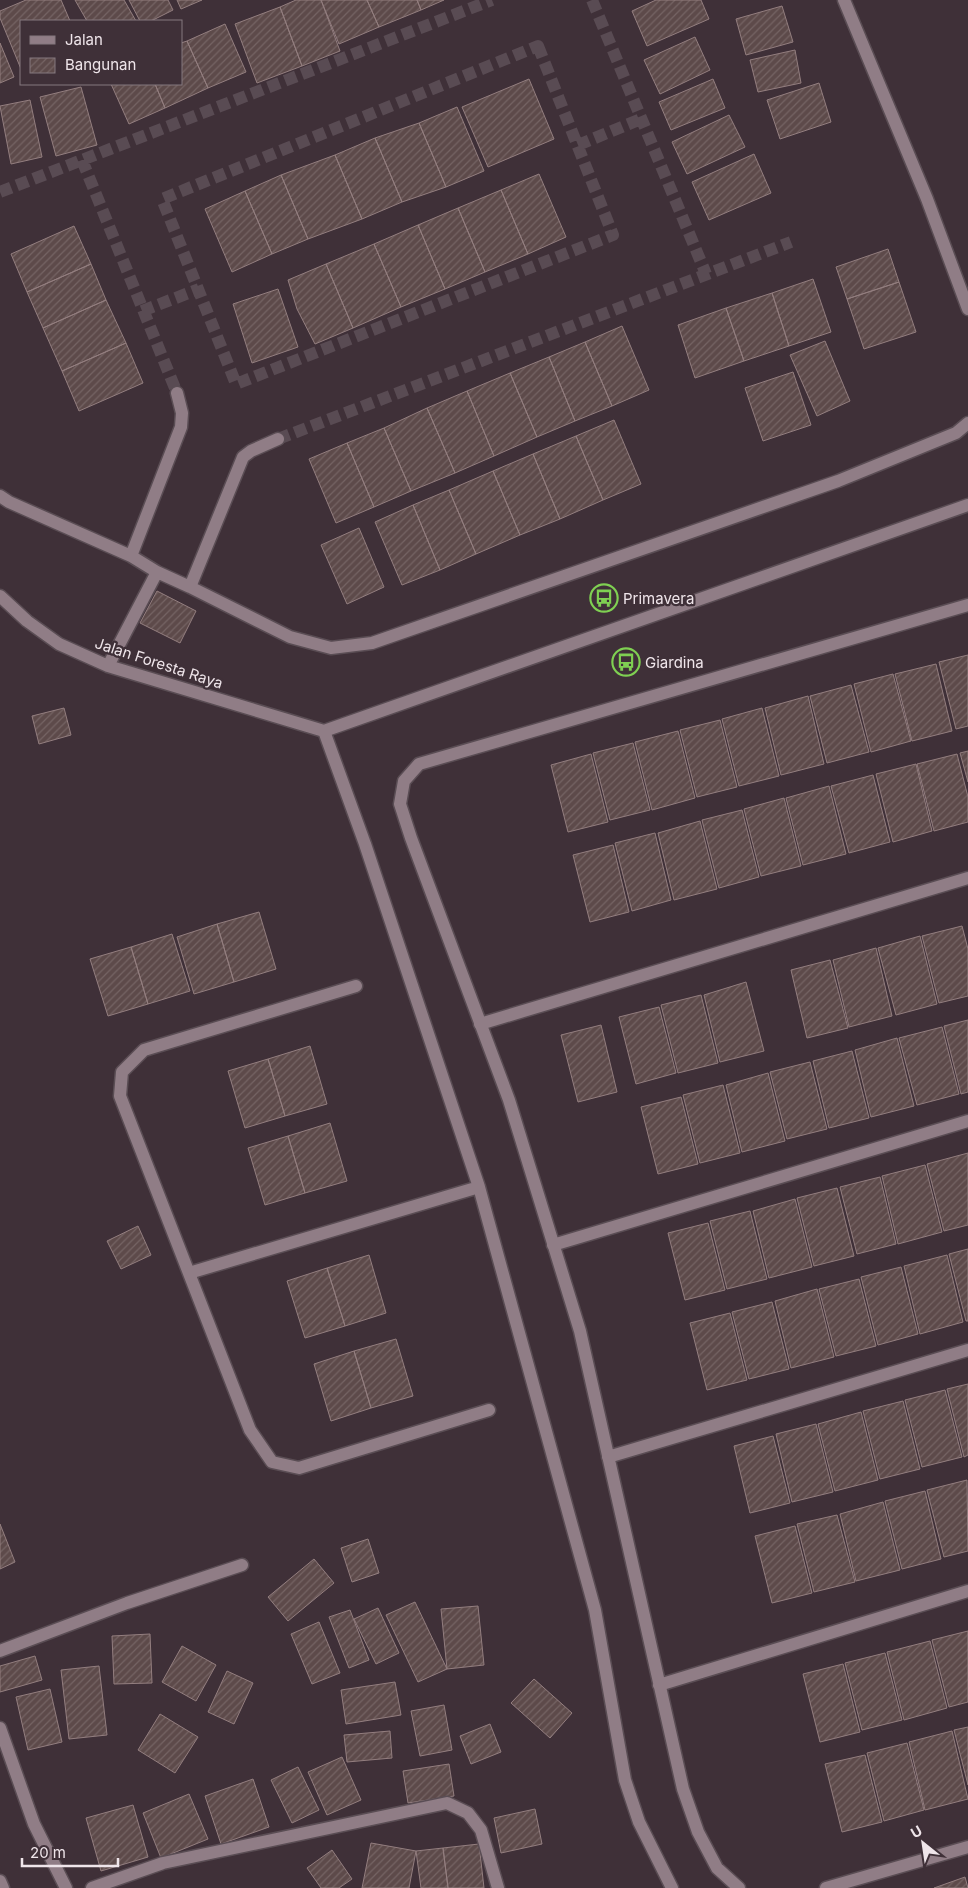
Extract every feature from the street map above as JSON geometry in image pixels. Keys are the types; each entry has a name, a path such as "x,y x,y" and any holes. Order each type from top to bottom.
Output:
{"street":[{"path":"844,0 927,199 968,309"},
{"path":"131,556 181,427 182,413 177,393"},
{"path":"0,496 9,502 131,556 157,572 190,586 290,637 332,648 372,643 838,481 956,433 968,423"},
{"path":"190,586 242,457 251,450 278,439"},
{"path":"672,1888 639,1822 625,1780 594,1610 479,1187 365,844 324,731 968,505"},
{"path":"108,666 157,572"},
{"name":"Jalan Foresta Raya","path":"0,596 27,621 59,644 108,666 324,731"},
{"path":"739,1888 717,1868 698,1832 683,1789 580,1330 509,1100 400,804 404,781 419,764 968,606"},
{"path":"480,1024 968,878"},
{"path":"356,986 144,1050 122,1072 120,1096 250,1430 272,1462 299,1468 489,1410"},
{"path":"553,1245 968,1121"},
{"path":"190,1273 479,1187"},
{"path":"608,1457 968,1350"},
{"path":"0,1651 127,1603 242,1566"},
{"path":"659,1685 968,1591"},
{"path":"0,1728 34,1824 66,1888"},
{"path":"92,1888 163,1863 447,1803 468,1813 481,1830 498,1888"},
{"path":"826,1888 968,1847"},
{"path":"0,1881 3,1888"}],"building":[{"path":"26,0 61,0 70,20 20,20 20,67 0,18 0,11"},
{"path":"75,0 124,0 135,20 86,20"},
{"path":"129,0 168,0 173,10 153,20 139,20"},
{"path":"177,0 202,0 181,9"},
{"path":"296,0 321,0 340,51 302,66 280,7"},
{"path":"321,0 367,0 379,27 339,44"},
{"path":"367,0 417,0 421,10 379,27"},
{"path":"417,0 444,0 421,10"},
{"path":"656,0 701,0 709,19 647,46 632,11"},
{"path":"782,6 793,42 746,55 736,19"},
{"path":"280,7 302,66 257,83 235,24"},
{"path":"225,24 246,72 208,88 187,41"},
{"path":"695,37 710,70 660,94 644,60"},
{"path":"187,41 208,88 165,108 155,85 182,85 182,43"},
{"path":"0,43 14,77 0,83"},
{"path":"795,50 801,83 758,92 750,60"},
{"path":"529,79 554,139 488,167 462,107"},
{"path":"713,79 725,108 671,130 659,102"},
{"path":"819,83 831,122 780,139 767,100"},
{"path":"111,85 155,85 165,108 129,124"},
{"path":"81,87 97,145 56,156 40,97"},
{"path":"30,100 42,157 11,164 0,106"},
{"path":"457,107 484,171 446,187 419,123"},
{"path":"729,115 745,147 687,174 672,142"},
{"path":"419,123 446,187 402,202 375,138"},
{"path":"375,138 402,202 362,219 335,155"},
{"path":"754,154 771,193 709,220 692,182"},
{"path":"335,155 362,219 308,239 281,175"},
{"path":"539,174 566,237 528,254 501,190"},
{"path":"281,175 308,239 272,254 245,191"},
{"path":"501,190 528,254 485,272 458,208"},
{"path":"245,191 272,254 232,272 205,209"},
{"path":"458,208 485,272 445,289 418,225"},
{"path":"418,225 445,289 401,307 374,244"},
{"path":"74,226 91,264 27,292 11,254"},
{"path":"374,244 401,307 353,328 326,264"},
{"path":"888,249 899,282 847,299 836,267"},
{"path":"91,264 106,300 43,328 27,292"},
{"path":"326,264 353,328 315,344 297,309 288,280"},
{"path":"813,279 831,332 789,346 772,293"},
{"path":"899,282 916,332 864,349 847,299"},
{"path":"278,289 298,347 252,363 233,304"},
{"path":"772,293 789,346 744,361 726,308"},
{"path":"106,300 126,343 62,371 43,328"},
{"path":"726,308 744,361 695,378 678,325"},
{"path":"622,326 649,390 612,406 585,342"},
{"path":"825,341 850,401 817,416 790,355"},
{"path":"585,342 612,406 575,421 549,357"},
{"path":"126,343 143,383 79,411 62,371"},
{"path":"549,357 575,421 537,437 510,373"},
{"path":"793,372 811,425 763,441 745,388"},
{"path":"510,373 537,437 494,456 467,391"},
{"path":"467,391 494,456 455,473 427,408"},
{"path":"427,408 455,473 411,491 384,428"},
{"path":"614,420 641,484 603,500 576,436"},
{"path":"384,428 411,491 374,507 347,443"},
{"path":"576,436 603,500 560,519 533,454"},
{"path":"347,443 374,507 336,523 309,459"},
{"path":"533,454 560,519 520,535 493,471"},
{"path":"493,471 520,535 476,554 449,490"},
{"path":"449,490 476,554 440,570 413,505"},
{"path":"413,505 440,570 402,585 375,522"},
{"path":"359,528 384,587 347,604 321,545"},
{"path":"157,591 196,611 180,643 140,623"},
{"path":"968,655 968,726 956,729 939,662"},
{"path":"936,664 952,731 912,741 895,674"},
{"path":"893,674 911,741 871,752 854,684"},
{"path":"851,685 869,752 827,763 810,696"},
{"path":"808,696 824,764 781,775 765,708"},
{"path":"64,708 71,735 39,744 32,716"},
{"path":"762,708 779,776 739,786 722,719"},
{"path":"720,720 737,787 697,797 680,730"},
{"path":"678,731 695,798 652,810 635,742"},
{"path":"633,743 650,810 610,820 593,753"},
{"path":"968,751 968,782 960,753"},
{"path":"591,754 608,822 568,832 551,765"},
{"path":"957,754 968,797 968,822 934,831 917,764"},
{"path":"916,764 932,831 893,842 876,774"},
{"path":"873,775 890,842 849,853 831,786"},
{"path":"829,786 846,854 803,865 786,798"},
{"path":"784,798 801,866 761,876 744,809"},
{"path":"742,810 759,877 719,888 702,820"},
{"path":"700,821 717,889 674,900 658,833"},
{"path":"655,833 671,900 632,911 615,843"},
{"path":"613,845 629,912 590,922 573,855"},
{"path":"259,912 276,969 234,982 217,924"},
{"path":"217,924 234,982 194,994 177,937"},
{"path":"962,926 968,949 968,996 939,1003 922,936"},
{"path":"172,934 190,991 148,1004 131,947"},
{"path":"920,936 937,1004 896,1015 878,948"},
{"path":"131,947 148,1004 108,1016 90,959"},
{"path":"876,948 892,1016 849,1027 833,960"},
{"path":"830,960 848,1028 807,1038 791,970"},
{"path":"746,982 764,1051 720,1062 704,995"},
{"path":"701,995 718,1063 678,1073 661,1005"},
{"path":"659,1007 676,1073 636,1084 619,1017"},
{"path":"968,1020 968,1092 961,1094 944,1026"},
{"path":"601,1025 617,1092 578,1102 561,1035"},
{"path":"942,1027 959,1094 917,1105 899,1038"},
{"path":"897,1038 914,1106 871,1117 855,1050"},
{"path":"310,1046 327,1104 285,1116 268,1059"},
{"path":"852,1051 869,1118 829,1128 813,1061"},
{"path":"268,1059 285,1116 245,1128 228,1071"},
{"path":"810,1062 827,1129 787,1139 770,1072"},
{"path":"768,1073 785,1141 742,1152 726,1085"},
{"path":"723,1085 740,1153 700,1163 683,1095"},
{"path":"681,1097 698,1164 658,1174 641,1107"},
{"path":"330,1123 347,1181 305,1193 288,1136"},
{"path":"288,1136 305,1193 265,1205 248,1148"},
{"path":"968,1153 968,1225 944,1231 927,1164"},
{"path":"925,1165 942,1232 898,1244 882,1176"},
{"path":"880,1177 896,1244 857,1254 840,1187"},
{"path":"837,1188 854,1256 814,1266 797,1198"},
{"path":"795,1199 812,1267 769,1278 753,1211"},
{"path":"750,1211 767,1279 727,1289 710,1221"},
{"path":"708,1223 725,1290 685,1300 668,1233"},
{"path":"138,1226 151,1255 121,1269 107,1241"},
{"path":"968,1249 968,1321 966,1321 949,1254"},
{"path":"369,1255 386,1313 345,1326 327,1268"},
{"path":"947,1255 963,1322 920,1334 904,1266"},
{"path":"901,1267 918,1334 878,1345 861,1277"},
{"path":"327,1268 345,1326 305,1338 287,1281"},
{"path":"859,1279 876,1346 836,1356 819,1289"},
{"path":"817,1289 834,1357 791,1368 775,1301"},
{"path":"772,1302 789,1369 749,1379 732,1312"},
{"path":"730,1313 747,1380 707,1390 690,1323"},
{"path":"396,1339 413,1396 371,1408 354,1351"},
{"path":"354,1351 371,1408 331,1421 314,1364"},
{"path":"968,1384 968,1455 964,1457 947,1389"},
{"path":"945,1390 962,1457 922,1467 905,1400"},
{"path":"903,1401 920,1469 880,1479 863,1411"},
{"path":"861,1412 878,1480 835,1491 818,1424"},
{"path":"816,1424 833,1492 792,1502 776,1434"},
{"path":"773,1436 790,1503 750,1513 734,1446"},
{"path":"967,1480 968,1551 944,1557 927,1490"},
{"path":"925,1491 941,1559 902,1569 885,1501"},
{"path":"883,1502 900,1570 856,1581 840,1514"},
{"path":"837,1515 855,1582 814,1592 797,1524"},
{"path":"0,1524 15,1562 0,1569"},
{"path":"795,1526 812,1593 772,1603 755,1536"},
{"path":"368,1539 379,1573 352,1582 341,1548"},
{"path":"314,1559 334,1583 288,1621 268,1597"},
{"path":"415,1602 447,1669 418,1682 386,1615"},
{"path":"478,1606 484,1665 447,1669 441,1609"},
{"path":"378,1608 399,1653 376,1664 354,1619"},
{"path":"350,1610 369,1660 349,1668 329,1617"},
{"path":"319,1622 340,1673 312,1684 291,1634"},
{"path":"968,1631 968,1702 949,1707 932,1640"},
{"path":"150,1634 152,1683 114,1684 112,1636"},
{"path":"930,1641 947,1708 904,1720 887,1652"},
{"path":"182,1646 216,1665 196,1701 162,1682"},
{"path":"885,1653 902,1720 862,1730 845,1663"},
{"path":"35,1656 42,1680 0,1692 0,1666"},
{"path":"843,1664 860,1732 820,1742 803,1674"},
{"path":"99,1666 107,1735 69,1739 61,1670"},
{"path":"227,1671 253,1683 234,1724 208,1712"},
{"path":"534,1679 572,1713 550,1738 511,1703"},
{"path":"395,1682 401,1715 346,1724 341,1690"},
{"path":"50,1689 62,1742 28,1750 16,1697"},
{"path":"444,1705 452,1750 420,1756 411,1711"},
{"path":"160,1714 198,1737 175,1773 138,1750"},
{"path":"490,1724 501,1752 471,1764 460,1736"},
{"path":"968,1727 968,1785 954,1730"},
{"path":"390,1731 392,1758 347,1762 344,1735"},
{"path":"952,1731 968,1799 925,1810 909,1742"},
{"path":"907,1743 924,1810 884,1821 867,1753"},
{"path":"865,1755 882,1822 842,1832 825,1764"},
{"path":"342,1757 361,1800 327,1815 308,1772"},
{"path":"449,1764 454,1796 408,1803 403,1771"},
{"path":"298,1767 319,1810 292,1823 271,1780"},
{"path":"253,1779 269,1827 221,1844 205,1796"},
{"path":"189,1794 208,1839 161,1858 143,1813"},
{"path":"133,1805 148,1857 101,1871 86,1818"},
{"path":"535,1809 542,1844 501,1853 494,1818"},
{"path":"371,1843 416,1851 409,1888 362,1888"},
{"path":"479,1844 484,1888 448,1888 443,1848"},
{"path":"443,1848 448,1888 421,1888 416,1851"},
{"path":"332,1850 352,1879 339,1888 321,1888 307,1868"},
{"path":"965,1877 968,1888 934,1888"}],"tunnel":[{"path":"0,192 492,0"},
{"path":"592,0 706,274"},
{"path":"538,46 613,235 236,384 162,199 538,46"},
{"path":"578,145 641,119"},
{"path":"82,160 177,393"},
{"path":"278,439 791,242"},
{"path":"142,311 199,289"}],"place":[{"name":"Primavera","path":"604,598"},
{"name":"Giardina","path":"626,662"}]}
